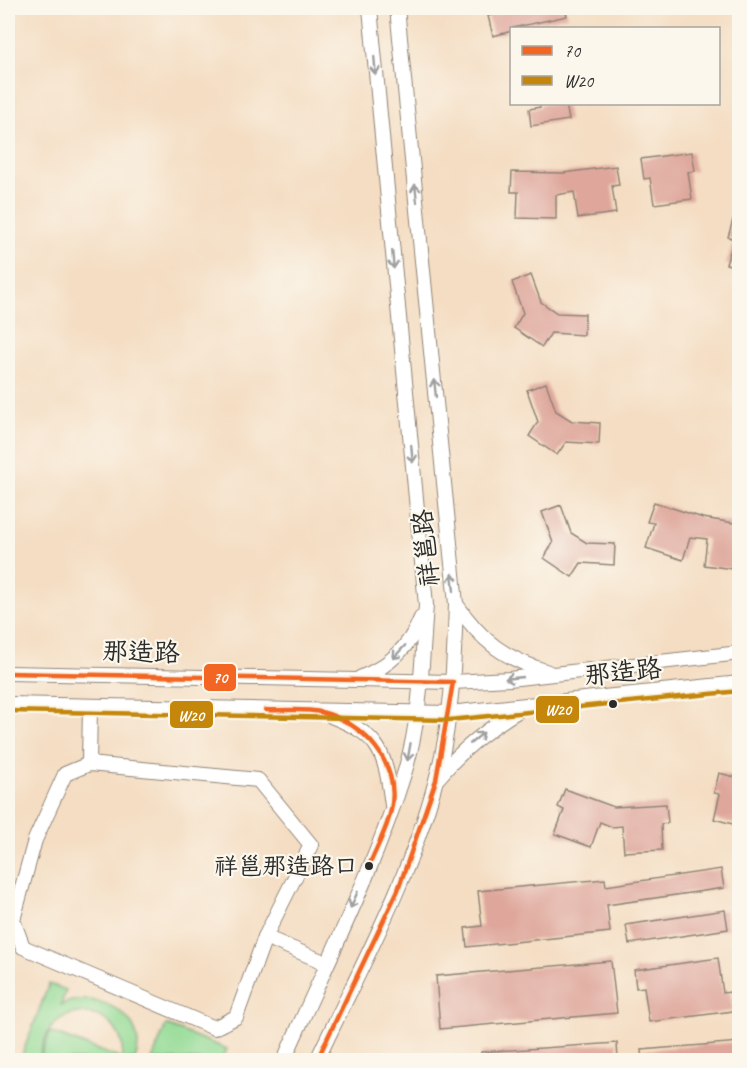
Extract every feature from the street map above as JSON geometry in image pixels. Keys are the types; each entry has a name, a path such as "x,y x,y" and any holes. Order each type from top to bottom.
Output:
{"street":[{"name":"祥邕路","path":"284,1060 327,963 406,770 420,682 426,605 370,8"},
{"name":"祥邕路","path":"317,1060 398,890 436,780 453,682 456,604 398,8"},
{"path":"456,604 471,626 494,648 522,664 553,674"},
{"path":"353,681 380,669 400,653 415,632 426,605"},
{"name":"那造路","path":"8,673 453,682 553,674 740,653"},
{"name":"那造路","path":"8,704 416,714 525,706 740,683"},
{"path":"89,764 90,706"},
{"path":"436,780 458,754 490,727 525,706"},
{"path":"321,712 358,726 378,745 388,774 392,807"},
{"path":"89,764 258,780 311,845 266,937 237,1017 214,1028 23,947 13,921 35,840 65,774 89,764"},
{"path":"266,937 327,963"}],"green space":[{"path":"49,984 66,990 61,1005 75,1000 90,1000 104,1003 128,1019 135,1031 138,1045 135,1060 121,1060 122,1046 118,1033 110,1023 99,1016 86,1013 73,1014 60,1019 46,1036 38,1060 20,1060"},
{"path":"166,1025 227,1049 222,1060 152,1060"},
{"path":"50,1032 119,1058 118,1060 39,1060"}],"building":[{"path":"517,8 565,8 567,16 510,27 510,32 493,36 488,16"},
{"path":"540,105 566,105 569,120 531,126 529,109 540,107"},
{"path":"692,152 695,171 688,172 692,199 654,204 650,178 644,179 641,159"},
{"path":"616,166 619,185 612,186 616,213 578,218 574,192 556,195 556,219 517,218 518,192 511,192 512,172 563,173"},
{"path":"737,206 740,207 740,268 726,264 734,239 728,237"},
{"path":"531,275 541,302 557,313 585,314 584,335 551,333 542,347 514,328 523,313 512,282"},
{"path":"546,383 556,411 572,421 600,423 599,444 566,442 557,455 529,436 538,422 527,390"},
{"path":"654,502 703,518 740,524 740,570 704,565 707,539 690,537 683,560 646,548 654,523 647,522"},
{"path":"561,505 571,533 587,543 615,544 614,565 581,563 572,577 544,558 553,543 542,512"},
{"path":"719,773 739,778 740,826 714,819 720,794 714,793"},
{"path":"565,789 614,807 666,804 668,823 661,824 662,850 624,852 622,826 612,827 600,822 591,847 555,834 564,810 558,807"},
{"path":"721,869 724,888 607,905 610,932 467,947 465,928 482,926 478,891 605,879 606,886"},
{"path":"725,910 728,929 629,944 626,925"},
{"path":"718,958 723,993 730,992 733,1011 649,1022 644,987 636,988 634,970"},
{"path":"611,961 617,1013 440,1029 436,976"},
{"path":"740,1042 740,1060 642,1060 641,1050"},
{"path":"617,1043 618,1060 481,1060 481,1052"}],"transit line":[{"name":"70","path":"8,673 453,682 436,780 398,890 317,1060"},
{"name":"W20","path":"8,711 449,720 740,691"},
{"name":"70","path":"266,710 314,711 337,717 365,735 385,761 393,793 391,810 369,866"}],"place":[{"name":"祥邕那造路口","path":"369,866"}]}
